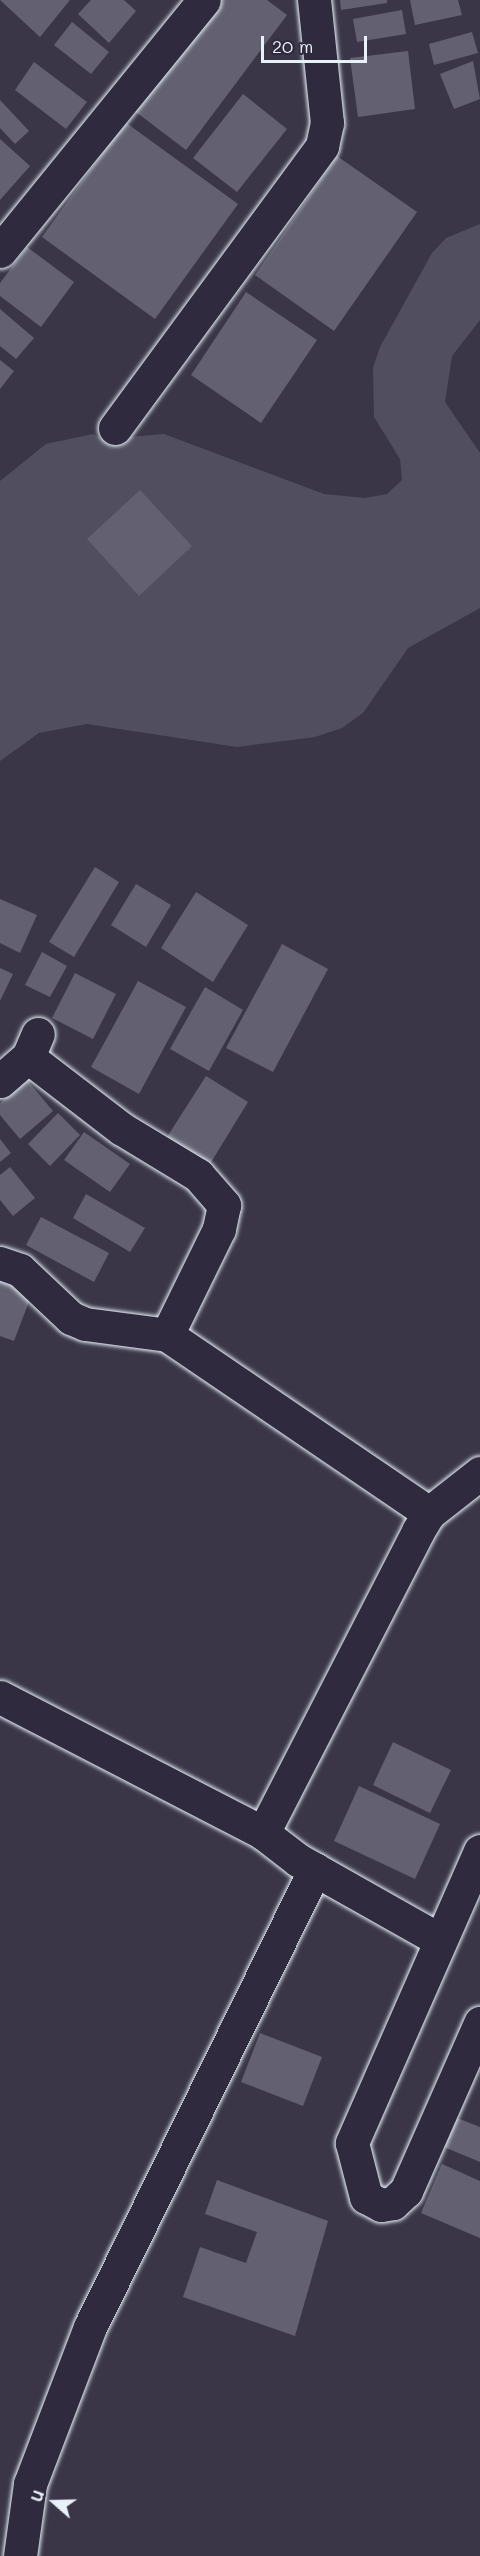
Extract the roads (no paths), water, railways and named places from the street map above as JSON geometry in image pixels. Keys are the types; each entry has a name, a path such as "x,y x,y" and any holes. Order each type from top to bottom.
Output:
{"street":[{"path":"0,251 204,0"},
{"path":"115,428 322,146 327,123 314,0"},
{"path":"0,1080 33,1046 122,1129 198,1175 224,1205 219,1229 167,1335"},
{"path":"0,1263 15,1266 71,1318 85,1324 167,1335 429,1513"},
{"path":"263,1833 429,1513 480,1473"},
{"path":"0,1697 263,1833 315,1869 440,1940"},
{"path":"480,1851 352,2143 366,2197 387,2204 406,2191 480,2023"},
{"path":"20,2556 30,2484 90,2327 315,1869"}]}
